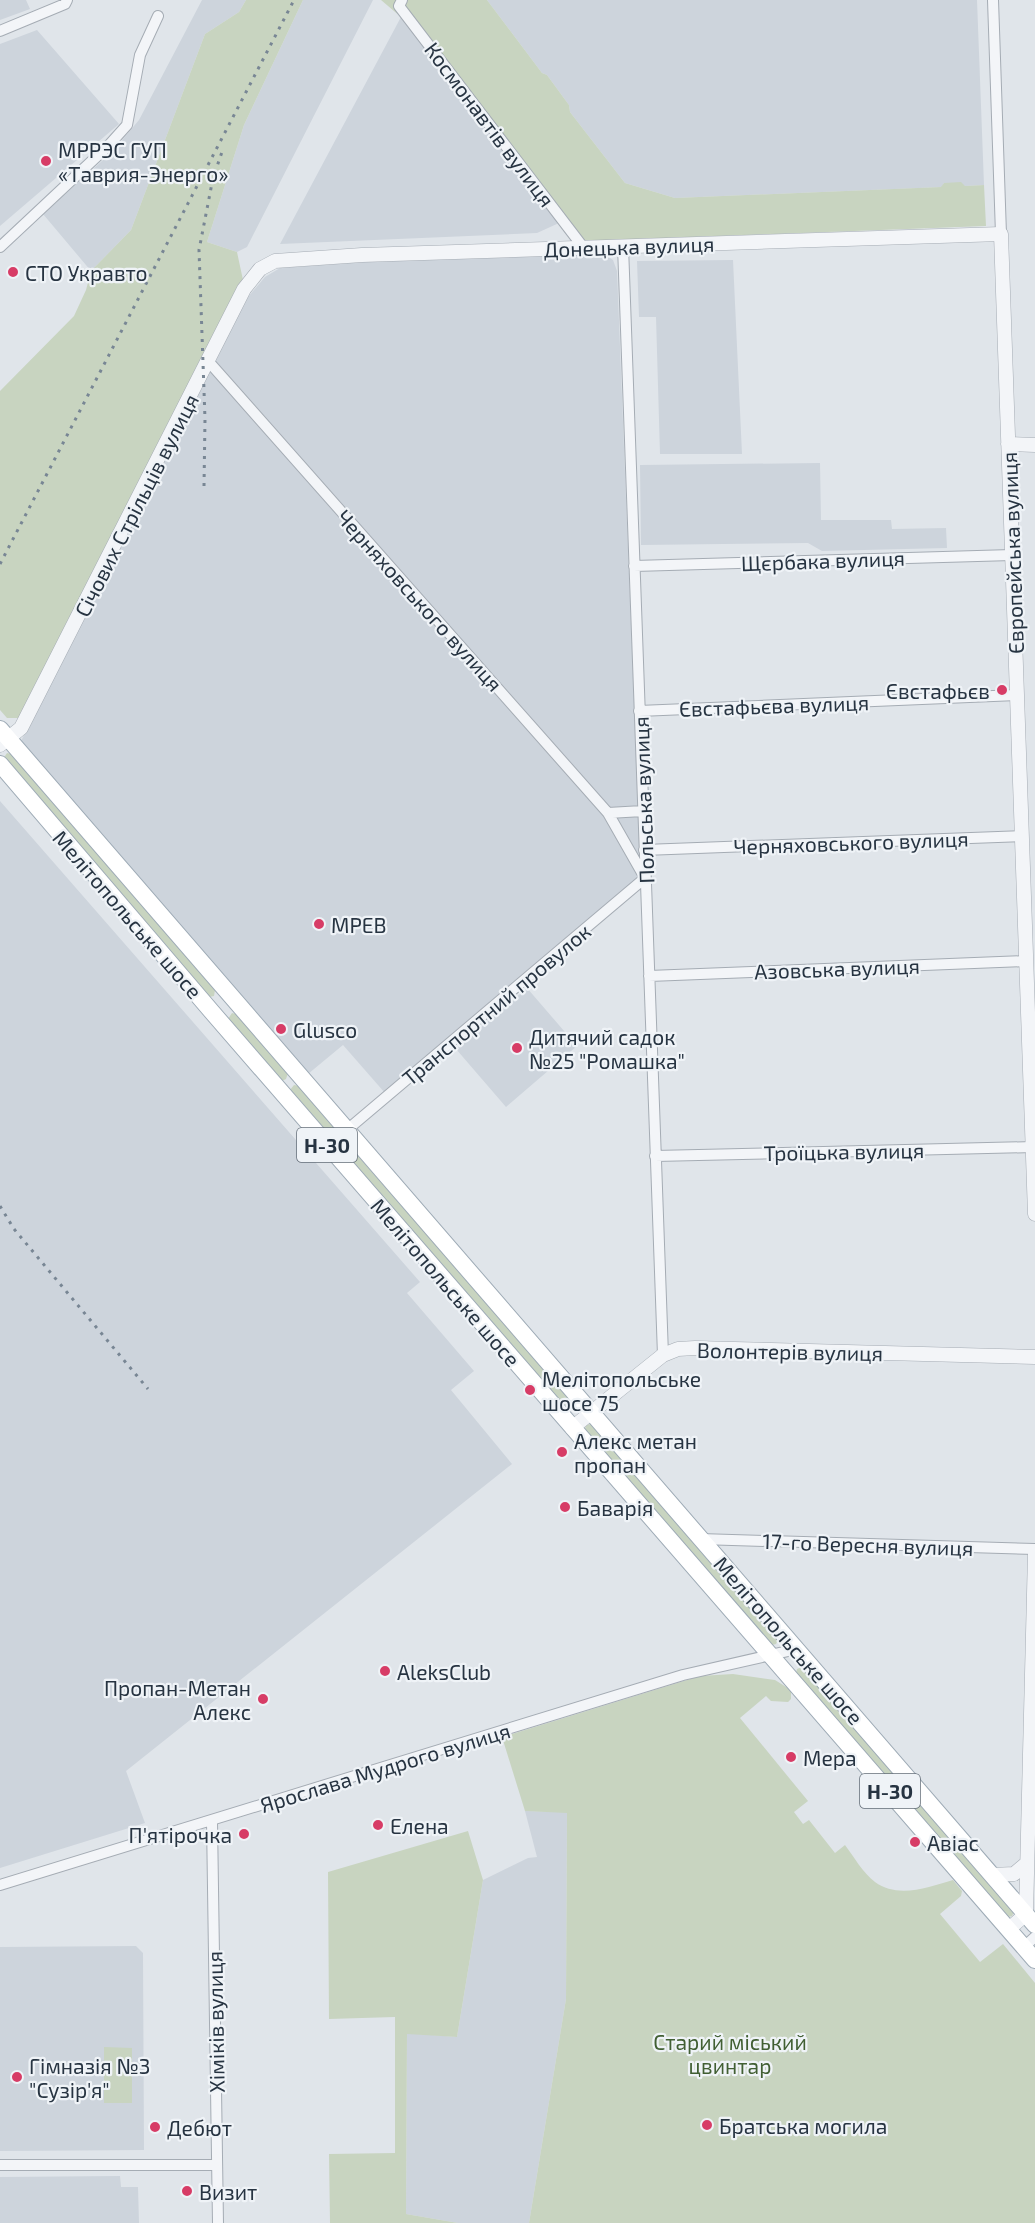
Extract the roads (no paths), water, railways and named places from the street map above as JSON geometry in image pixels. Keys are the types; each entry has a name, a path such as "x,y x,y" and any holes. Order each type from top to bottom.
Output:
{"main road":[{"name":"Мелітопольське шосе","path":"3,738 347,1130 1030,1920"},
{"name":"Мелітопольське шосе","path":"0,765 572,1428 1009,1929 1029,1942 1035,1960"}],"street":[{"path":"0,31 65,4 67,0"},
{"name":"Космонавтів вулиця","path":"402,0 399,6 583,248"},
{"name":"Європейська вулиця","path":"993,0 1035,1214"},
{"path":"0,247 109,145 127,125 140,55 158,16"},
{"name":"Донецька вулиця","path":"260,269 275,261 362,255 1001,234"},
{"name":"Польська вулиця","path":"623,246 663,1355"},
{"name":"Січових Стрільців вулиця","path":"3,738 21,728 209,362 244,289 260,269"},
{"name":"Черняховського вулиця","path":"209,362 609,813 645,878"},
{"path":"1008,444 1035,446"},
{"name":"Щєрбака вулиця","path":"634,566 1012,555"},
{"name":"Євстафьєва вулиця","path":"639,711 1017,695"},
{"path":"609,813 643,811"},
{"name":"Черняховського вулиця","path":"644,850 1022,836"},
{"name":"Транспортний провулок","path":"328,1146 645,878"},
{"name":"Азовська вулиця","path":"649,976 1026,961"},
{"name":"Троїцька вулиця","path":"656,1156 1033,1147"},
{"name":"Волонтерів вулиця","path":"572,1428 663,1355 678,1349 1035,1357"},
{"name":"17-го Вересня вулиця","path":"700,1539 1035,1549"},
{"path":"1009,1929 1030,1920 1028,1863 1033,1743 1035,1554"},
{"name":"Ярослава Мудрого вулиця","path":"0,1885 683,1675 797,1649"},
{"name":"Хіміків вулиця","path":"212,1821 218,2223"},
{"path":"992,1875 1014,1874 1028,1863"},
{"path":"0,2165 217,2165"}],"railway":[{"path":"0,564 294,0"},
{"path":"204,486 205,419 199,250 213,178 223,149"},
{"path":"0,1206 14,1229 148,1389"}],"place":[{"name":"МРРЭС ГУП «Таврия-Энерго»","path":"46,161"},
{"name":"СТО Укравто","path":"13,272"},
{"name":"Євстафьєв","path":"1002,690"},
{"name":"МРЕВ","path":"319,924"},
{"name":"Glusco","path":"281,1029"},
{"name":"Дитячий садок №25 \"Ромашка\"","path":"517,1048"},
{"name":"Мелітопольське шосе 75","path":"530,1390"},
{"name":"Алекс метан пропан","path":"562,1452"},
{"name":"Баварія","path":"565,1507"},
{"name":"AleksClub","path":"385,1671"},
{"name":"Пропан-Метан Алекс","path":"263,1699"},
{"name":"Мера","path":"791,1757"},
{"name":"Елена","path":"378,1825"},
{"name":"П'ятірочка","path":"244,1834"},
{"name":"Авіас","path":"915,1842"},
{"name":"Гімназія №3 \"Сузір'я\"","path":"17,2077"},
{"name":"Братська могила","path":"707,2125"},
{"name":"Дебют","path":"155,2127"},
{"name":"Визит","path":"187,2191"}],"park label":[{"name":"Старий міський цвинтар","path":"730,2053"}]}
